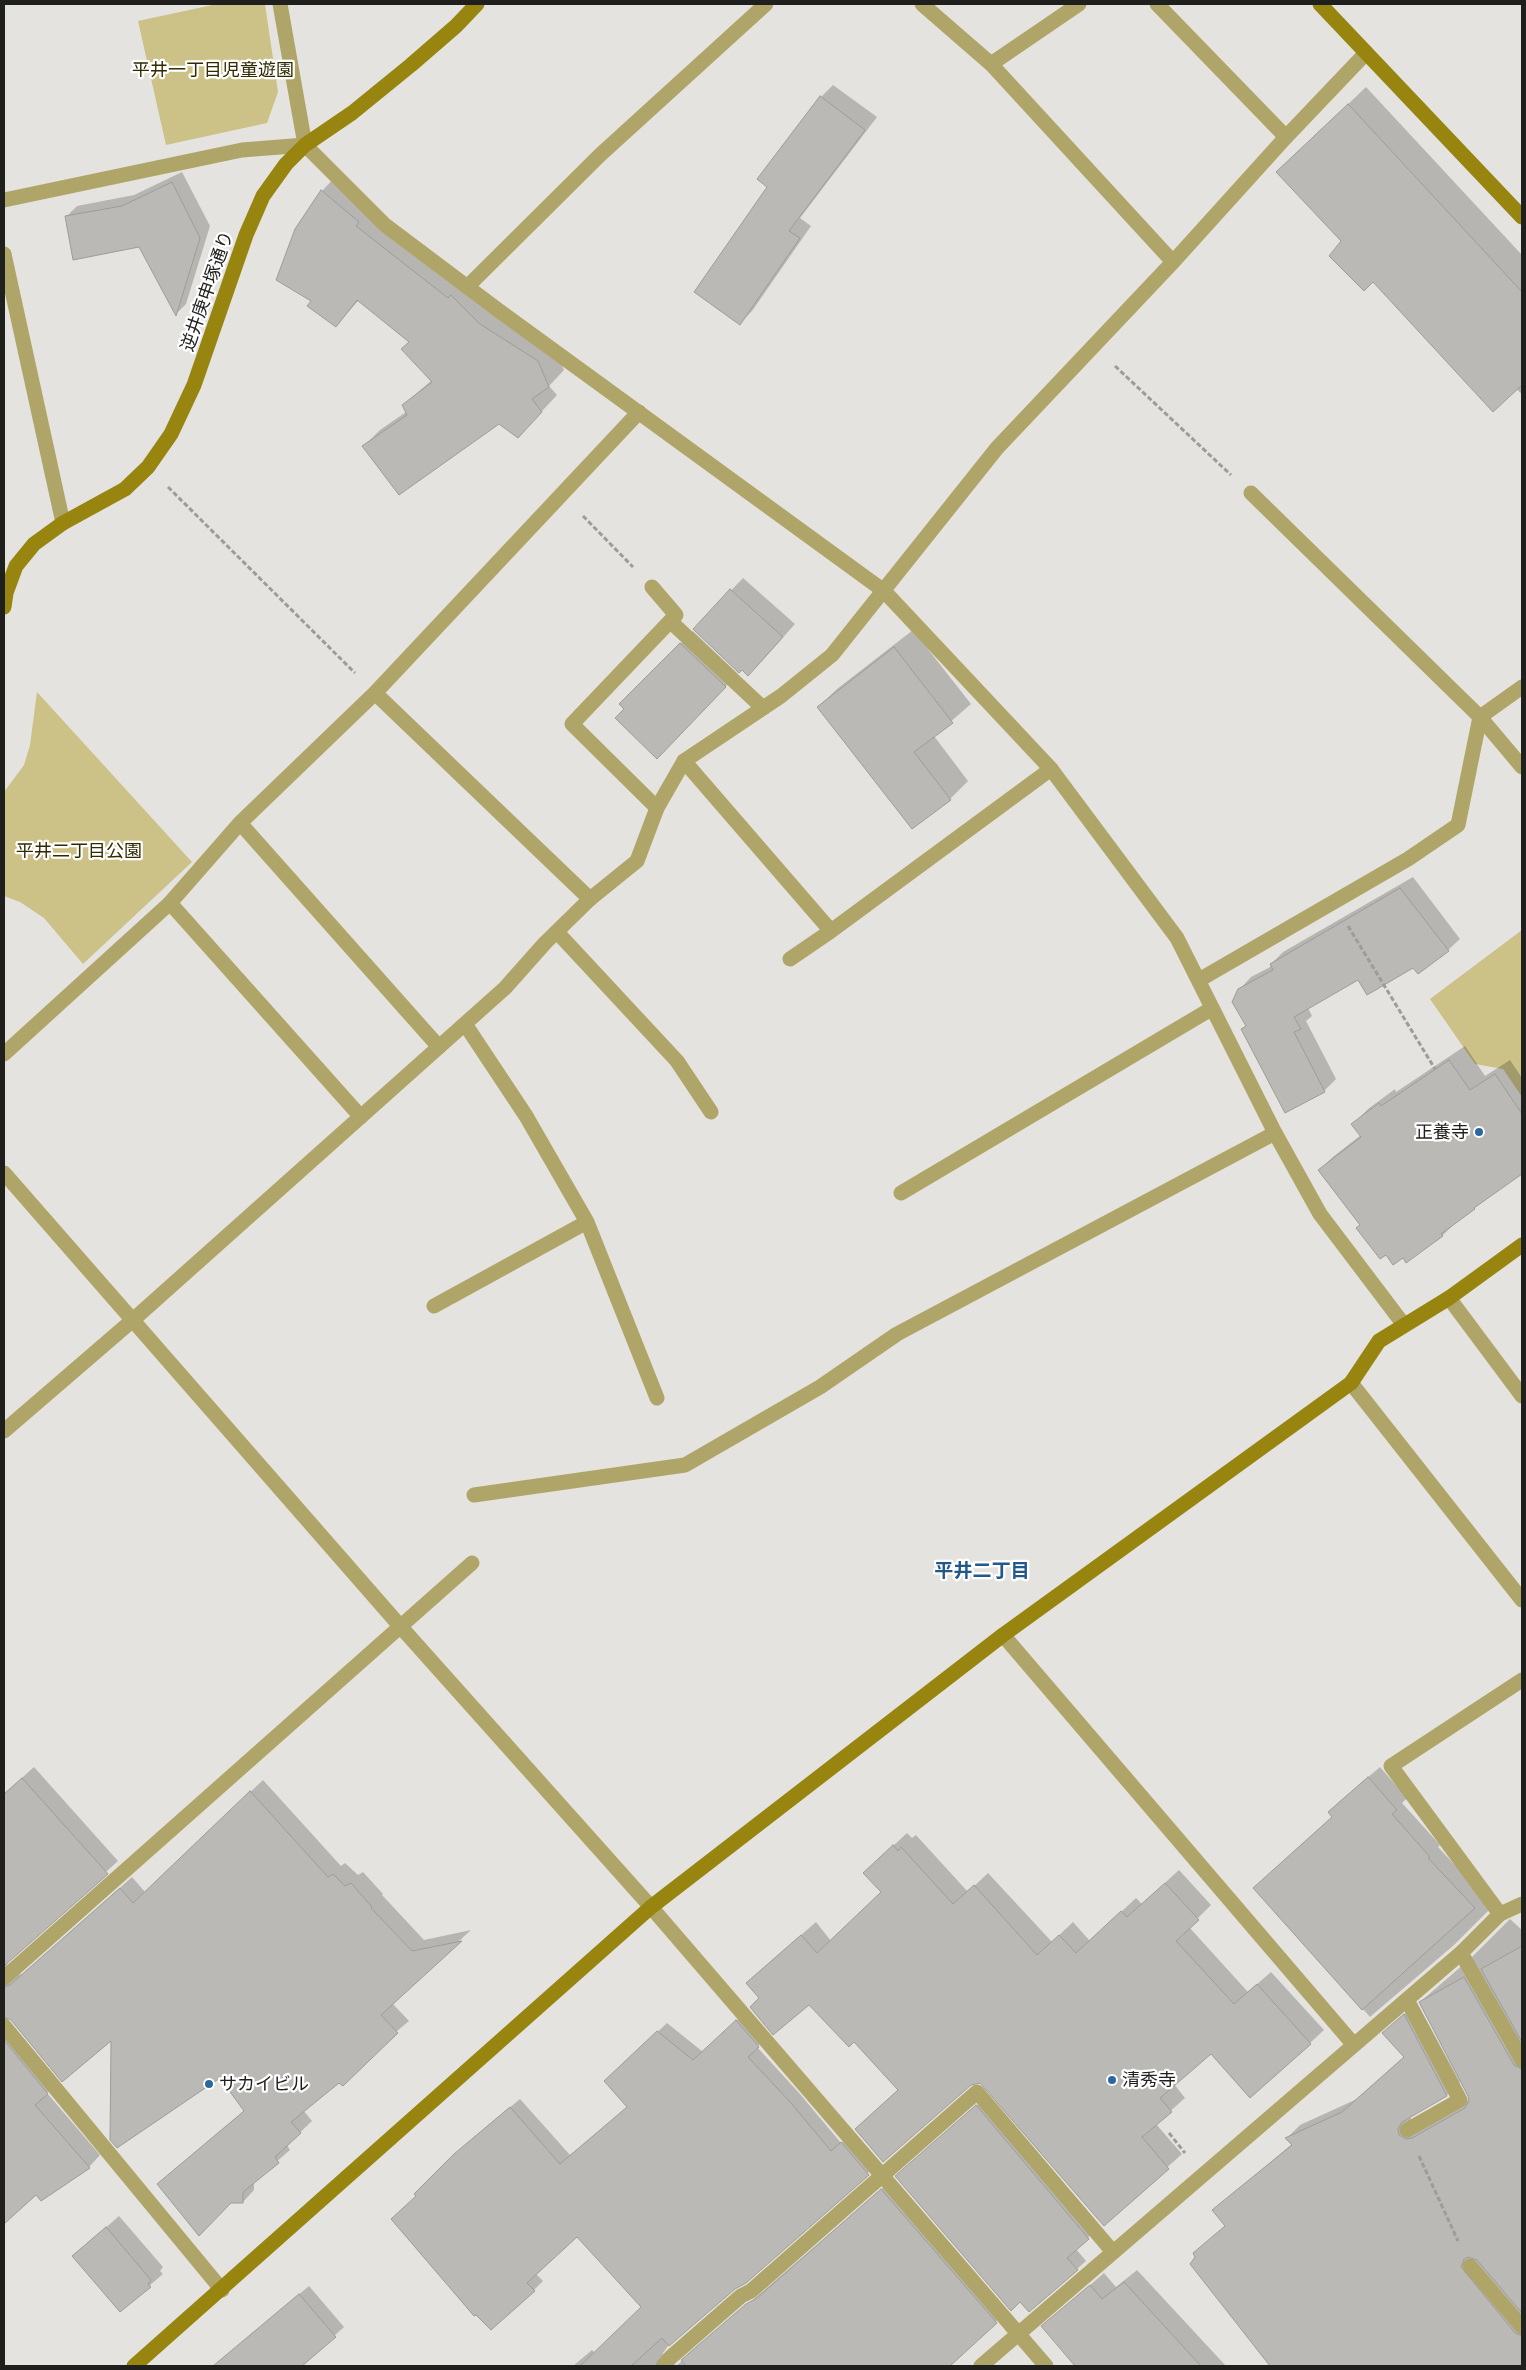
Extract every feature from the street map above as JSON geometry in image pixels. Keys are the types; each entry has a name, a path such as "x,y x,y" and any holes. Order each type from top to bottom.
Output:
{"main road":[{"name":"逆井庚申塚通り","path":"4,607 6,593 16,566 34,544 63,523 125,489 148,467 170,434 194,385 246,235 263,196 286,164 305,145 352,113 411,65 456,26 477,4"},
{"path":"1320,4 1522,217"},
{"path":"134,2366 222,2290 651,1907 1003,1635 1351,1383 1379,1341 1449,1298 1522,1245"}],"street":[{"path":"280,4 305,145 385,225 467,287 884,590 1050,769 1177,938 1199,980 1211,1009 1275,1133 1320,1214 1404,1325"},
{"path":"467,287 600,155 766,4"},
{"path":"922,4 991,64 1173,262"},
{"path":"991,64 1078,4"},
{"path":"1157,4 1286,137"},
{"path":"4,1432 439,1048 505,988 590,899 636,861 657,808 684,761 763,708 832,655 997,448 1173,262 1286,137 1366,53"},
{"path":"4,200 242,150 305,145"},
{"path":"4,254 63,523"},
{"path":"4,1054 170,903 240,823 375,693 639,412"},
{"path":"1251,493 1480,717 1522,767"},
{"path":"652,587 676,615 572,724 657,808"},
{"path":"670,621 763,708"},
{"path":"1199,980 1408,859 1458,825 1480,717 1522,686"},
{"path":"375,693 590,899"},
{"path":"684,761 831,931"},
{"path":"790,959 831,931 1050,769"},
{"path":"240,823 439,1048"},
{"path":"170,903 361,1117"},
{"path":"557,932 677,1061 711,1112"},
{"path":"901,1193 1211,1009"},
{"path":"465,1024 526,1116 587,1222 657,1398"},
{"path":"474,1495 685,1465 820,1387 897,1334 1275,1133"},
{"path":"4,1172 400,1626 651,1907 1046,2366"},
{"path":"434,1306 587,1222"},
{"path":"1449,1298 1522,1396"},
{"path":"1351,1383 1522,1600"},
{"path":"4,1978 472,1562"},
{"path":"1003,1635 1354,2045"},
{"path":"1500,1914 1392,1766 1522,1680"},
{"path":"981,2366 1461,1953 1500,1914 1522,1904"},
{"path":"1461,1953 1522,2060"},
{"path":"1407,2000 1460,2100 1407,2130"},
{"path":"4,2026 222,2290"},
{"path":"663,2366 741,2296 751,2291 978,2092 1113,2252"},
{"path":"1470,2266 1522,2327"}],"path":[{"path":"1093,345 1251,493"},
{"path":"148,467 375,693"},
{"path":"562,494 652,587"},
{"path":"1332,903 1355,936 1435,1069"},
{"path":"1407,2130 1470,2266"}],"green space":[{"name":"平井一丁目児童遊園","path":"217,4 265,4 278,92 267,123 166,145 138,21"},
{"name":"平井二丁目公園","path":"37,692 192,862 83,964 44,918 20,902 4,896 4,792 24,765 30,745"},
{"path":"1522,930 1522,1097 1503,1069 1475,1064 1430,999"}],"building":[{"path":"820,96 865,130 789,231 800,238 740,325 694,292 767,187 757,179"},
{"path":"1348,104 1522,292 1522,385 1493,412 1373,282 1364,291 1329,256 1341,241 1276,172"},
{"path":"172,182 200,238 176,316 139,247 73,260 65,216 122,206"},
{"path":"321,190 359,222 356,226 448,298 451,295 480,324 538,361 549,387 532,399 542,412 518,438 499,424 399,495 362,446 407,415 402,405 432,382 401,349 409,342 357,300 336,327 307,306 311,301 276,280 295,229"},
{"path":"730,589 783,637 748,676 742,670 739,673 693,629"},
{"path":"680,643 726,687 657,759 615,718 624,709 619,704"},
{"path":"894,647 953,723 914,752 951,800 912,829 817,707"},
{"path":"1400,888 1449,951 1418,974 1413,968 1367,995 1358,980 1294,1017 1301,1029 1294,1032 1325,1092 1285,1113 1241,1029 1246,1026 1232,1002 1238,989 1273,970 1270,964"},
{"path":"1449,1060 1470,1090 1495,1074 1522,1114 1522,1174 1474,1208 1441,1234 1443,1236 1406,1263 1403,1258 1393,1265 1386,1255 1380,1259 1356,1228 1360,1225 1318,1170 1361,1137 1351,1124 1379,1103 1381,1106"},
{"path":"1368,1777 1397,1810 1392,1814 1430,1857 1428,1858 1475,1908 1362,2010 1253,1888 1332,1817 1328,1812"},
{"path":"22,1778 108,1874 4,1966 4,1794"},
{"path":"250,1791 328,1877 333,1874 345,1886 351,1883 371,1908 412,1951 462,1941 381,2015 398,2033 343,2086 339,2083 291,2122 301,2133 275,2157 279,2163 243,2192 243,2203 231,2203 199,2236 157,2184 244,2111 220,2078 117,2148 110,2140 111,2041 62,2082 11,2020 4,2017 4,1987 10,1985 120,1888 133,1903"},
{"path":"893,1845 898,1851 901,1847 953,1904 974,1885 1037,1955 1059,1935 1076,1953 1121,1911 1127,1917 1165,1883 1199,1920 1176,1941 1234,2004 1257,1984 1311,2044 1250,2098 1211,2054 1160,2098 1172,2112 1142,2137 1169,2169 1104,2226 980,2083 971,2085 883,2162 855,2129 898,2090 854,2042 849,2047 809,2005 773,2035 750,2007 759,1998 746,1983 801,1935 817,1953 881,1892 863,1873"},
{"path":"1522,1946 1522,2042 1481,1969"},
{"path":"1464,1977 1514,2065 1522,2069 1522,2313 1477,2260 1468,2257 1464,2259 1461,2267 1515,2333 1522,2336 1522,2366 1270,2366 1190,2264 1195,2257 1193,2253 1225,2226 1212,2210 1292,2145 1285,2138 1342,2112 1404,2057 1382,2033 1404,2014 1447,2096 1402,2122 1398,2129 1399,2135 1406,2139 1412,2138 1465,2108 1469,2101 1468,2096 1419,2002"},
{"path":"736,2020 759,2047 748,2057 791,2103 831,2151 841,2142 869,2175 746,2283 735,2289 669,2346 662,2338 631,2366 580,2366 641,2307 577,2237 527,2283 535,2291 491,2330 476,2315 474,2316 391,2219 416,2196 414,2194 454,2154 510,2107 560,2164 627,2107 604,2081 657,2031 693,2060"},
{"path":"4,2040 48,2094 35,2105 90,2168 41,2201 36,2195 4,2224"},
{"path":"976,2105 1089,2239 1067,2258 1078,2270 1029,2312 1020,2302 1011,2311 895,2176"},
{"path":"881,2189 997,2323 950,2366 686,2366 681,2360 746,2304 757,2298"},
{"path":"106,2227 151,2280 148,2284 151,2287 120,2312 72,2256"},
{"path":"1124,2282 1201,2366 1075,2366 1041,2326 1090,2285 1102,2299"},
{"path":"299,2294 336,2337 302,2366 213,2366"}],"place":[{"name":"正養寺","path":"1479,1132"},
{"name":"清秀寺","path":"1112,2080"},
{"name":"サカイビル","path":"209,2084"}],"district":[{"name":"平井二丁目","path":"982,1571"}]}
